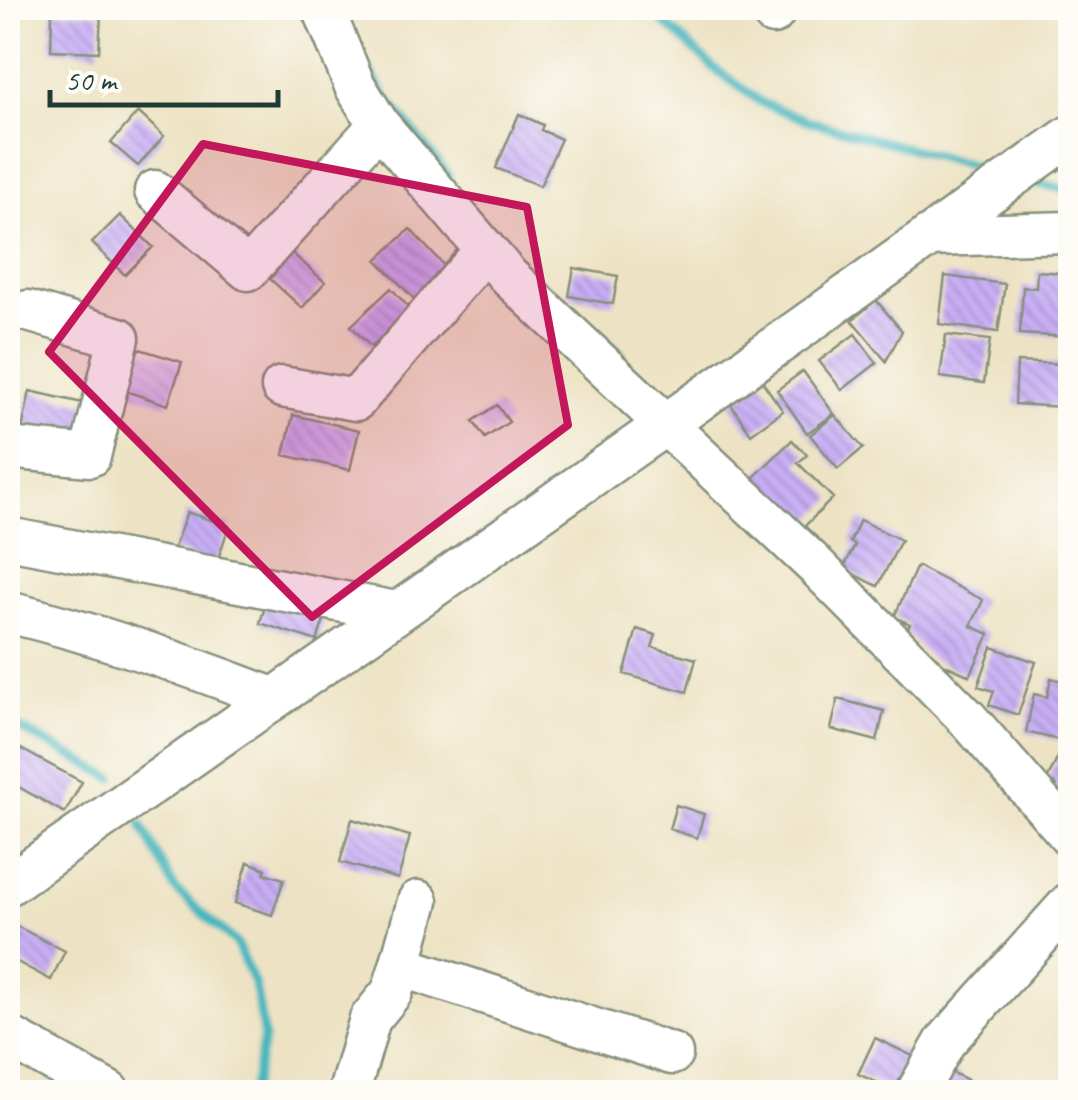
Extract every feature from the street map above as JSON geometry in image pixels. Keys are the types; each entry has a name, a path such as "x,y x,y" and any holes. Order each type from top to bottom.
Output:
{"street":[{"path":"323,8 355,86 379,125 508,276 816,566 966,717 1070,836"},
{"path":"155,191 248,270 379,125"},
{"path":"8,885 1070,136"},
{"path":"929,236 1070,232"},
{"path":"282,387 356,400 485,250"},
{"path":"8,448 90,456 119,338 28,311"},
{"path":"8,538 396,612"},
{"path":"8,612 202,670 272,698"},
{"path":"349,1092 370,1019 392,992 418,901"},
{"path":"917,1092 944,1042 1070,903"},
{"path":"400,966 672,1054"},
{"path":"8,1036 109,1092"}],"highlighted area":[{"path":"203,144 527,207 568,425 312,617 49,352"}],"building":[{"path":"52,11 101,13 99,52 51,50"},
{"path":"138,112 164,136 138,166 111,143"},
{"path":"519,114 561,139 540,186 496,168"},
{"path":"120,215 153,247 125,275 92,243"},
{"path":"410,229 448,270 416,301 377,260"},
{"path":"292,253 325,282 302,308 270,279"},
{"path":"574,268 618,276 613,304 569,296"},
{"path":"1037,271 1062,273 1061,288 1070,289 1070,337 1020,334 1023,287 1036,288"},
{"path":"945,276 1005,284 998,332 939,324"},
{"path":"391,288 410,309 371,347 351,326"},
{"path":"876,300 902,331 886,361 852,320"},
{"path":"855,334 877,363 842,390 819,361"},
{"path":"946,335 990,340 984,383 940,377"},
{"path":"127,345 182,362 168,405 113,387"},
{"path":"1017,362 1064,364 1062,407 1015,404"},
{"path":"803,371 834,414 807,433 777,390"},
{"path":"762,381 783,411 751,434 730,403"},
{"path":"1070,388 1070,414 1066,413"},
{"path":"30,391 87,404 78,446 21,434"},
{"path":"497,405 509,422 485,438 473,421"},
{"path":"293,415 359,430 350,470 284,455"},
{"path":"835,415 863,448 838,469 810,435"},
{"path":"792,440 807,455 798,463 833,498 803,528 753,478"},
{"path":"187,512 229,526 216,565 173,550"},
{"path":"860,520 901,540 878,586 843,569 855,545 850,542"},
{"path":"917,566 983,600 971,626 989,634 970,676 932,659 906,632 910,624 894,617"},
{"path":"269,593 327,611 317,641 260,623"},
{"path":"637,629 656,635 652,647 696,659 687,692 624,674"},
{"path":"992,647 1036,662 1018,715 989,705 994,691 978,686"},
{"path":"1051,678 1070,683 1059,740 1026,732 1034,694 1047,697"},
{"path":"838,699 884,711 877,741 831,729"},
{"path":"19,748 82,782 65,813 8,781 8,770"},
{"path":"1062,749 1070,753 1070,803 1053,794 1057,785 1047,780"},
{"path":"676,805 704,814 697,838 669,829"},
{"path":"352,819 410,836 398,879 340,862"},
{"path":"248,862 266,869 264,873 284,879 272,915 235,903"},
{"path":"14,925 65,951 51,980 8,957 8,937"},
{"path":"875,1038 915,1057 898,1092 858,1074"},
{"path":"949,1071 987,1089 939,1092"}],"waterway":[{"path":"648,8 714,68 762,103 809,121 1000,173"},
{"path":"368,67 384,95 448,175"},
{"path":"1029,182 1070,190"},
{"path":"593,329 621,354"},
{"path":"8,722 113,778"},
{"path":"141,824 175,889 236,943 255,985 264,1038 252,1092"}]}
